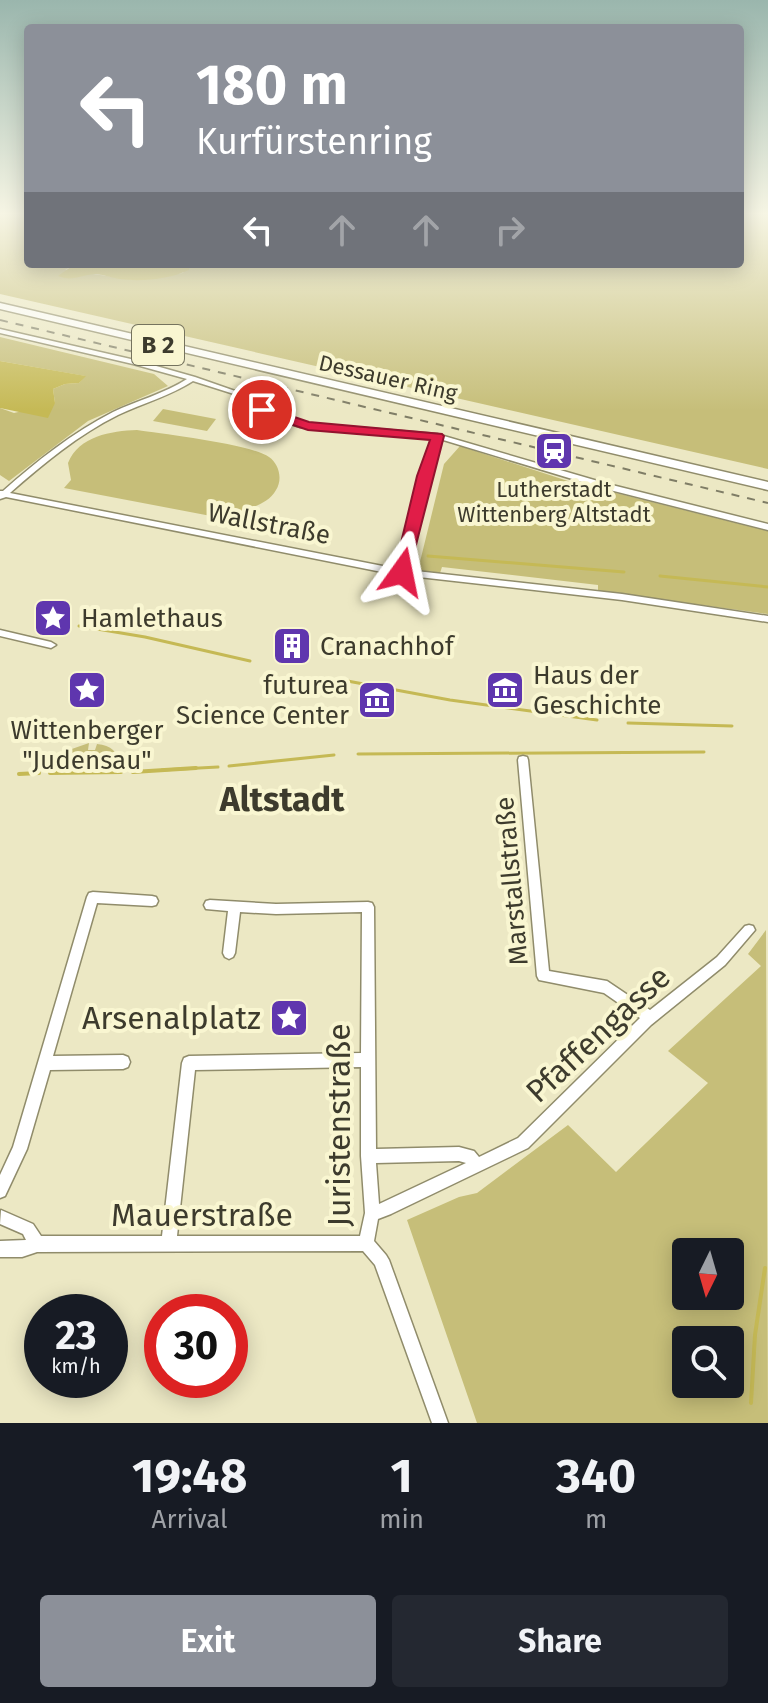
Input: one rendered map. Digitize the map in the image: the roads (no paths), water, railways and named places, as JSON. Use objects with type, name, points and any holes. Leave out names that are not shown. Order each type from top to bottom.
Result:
[{"type":"main road","name":"Dessauer Ring","points":[[0,303],[768,479]]},
{"type":"main road","name":"Dessauer Ring","points":[[0,303],[768,486]]},
{"type":"street","points":[[0,331],[193,378],[233,392],[262,410],[300,425],[437,436],[605,486],[768,527]]},
{"type":"street","points":[[2,495],[96,423],[173,391],[193,378]]},
{"type":"street","points":[[402,572],[424,476],[437,436]]},
{"type":"street","name":"Wallstraße","points":[[2,495],[402,572],[608,596],[768,619]]},
{"type":"street","points":[[0,633],[51,645]]},
{"type":"street","name":"Marstallstraße","points":[[523,760],[543,976],[607,987],[650,1017]]},
{"type":"street","points":[[0,1191],[17,1158],[93,897],[152,901]]},
{"type":"street","points":[[210,905],[235,907],[229,953]]},
{"type":"street","name":"Juristenstraße","points":[[235,907],[368,907],[368,1156],[372,1213],[366,1243],[381,1260],[440,1423]]},
{"type":"street","name":"Pfaffengasse","points":[[372,1213],[523,1143],[650,1017],[721,961],[749,930]]},
{"type":"street","points":[[169,1244],[189,1063],[367,1060]]},
{"type":"street","points":[[47,1063],[123,1062]]},
{"type":"street","points":[[368,1156],[459,1154],[469,1156],[476,1164]]},
{"type":"street","points":[[0,1214],[28,1229],[37,1244]]},
{"type":"street","name":"Mauerstraße","points":[[0,1249],[22,1249],[37,1244],[366,1243]]},
{"type":"waterway","points":[[428,556],[624,572]]},
{"type":"waterway","points":[[660,576],[768,587]]},
{"type":"waterway","points":[[79,626],[145,637],[250,661]]},
{"type":"waterway","points":[[342,680],[450,700],[597,720]]},
{"type":"waterway","points":[[628,723],[732,726]]},
{"type":"waterway","points":[[358,754],[704,752]]},
{"type":"waterway","points":[[229,766],[334,755]]},
{"type":"waterway","points":[[178,769],[218,767]]},
{"type":"waterway","points":[[178,769],[196,768]]},
{"type":"waterway","points":[[133,772],[178,769]]},
{"type":"waterway","points":[[162,770],[178,769]]},
{"type":"waterway","points":[[50,773],[121,772]]},
{"type":"waterway","points":[[19,774],[39,773]]},
{"type":"waterway","points":[[751,1403],[755,1335],[765,1268]]},
{"type":"railway","points":[[0,320],[768,503]]},
{"type":"place","name":"Lutherstadt Wittenberg Altstadt","points":[[554,451]]},
{"type":"place","name":"Hamlethaus","points":[[53,618]]},
{"type":"place","name":"Cranachhof","points":[[292,646]]},
{"type":"place","name":"Wittenberger \"Judensau\"","points":[[87,690]]},
{"type":"place","name":"Haus der Geschichte","points":[[505,690]]},
{"type":"place","name":"futurea Science Center","points":[[377,700]]},
{"type":"place","name":"Arsenalplatz","points":[[289,1018]]},
{"type":"district","name":"Altstadt","points":[[282,799]]}]
